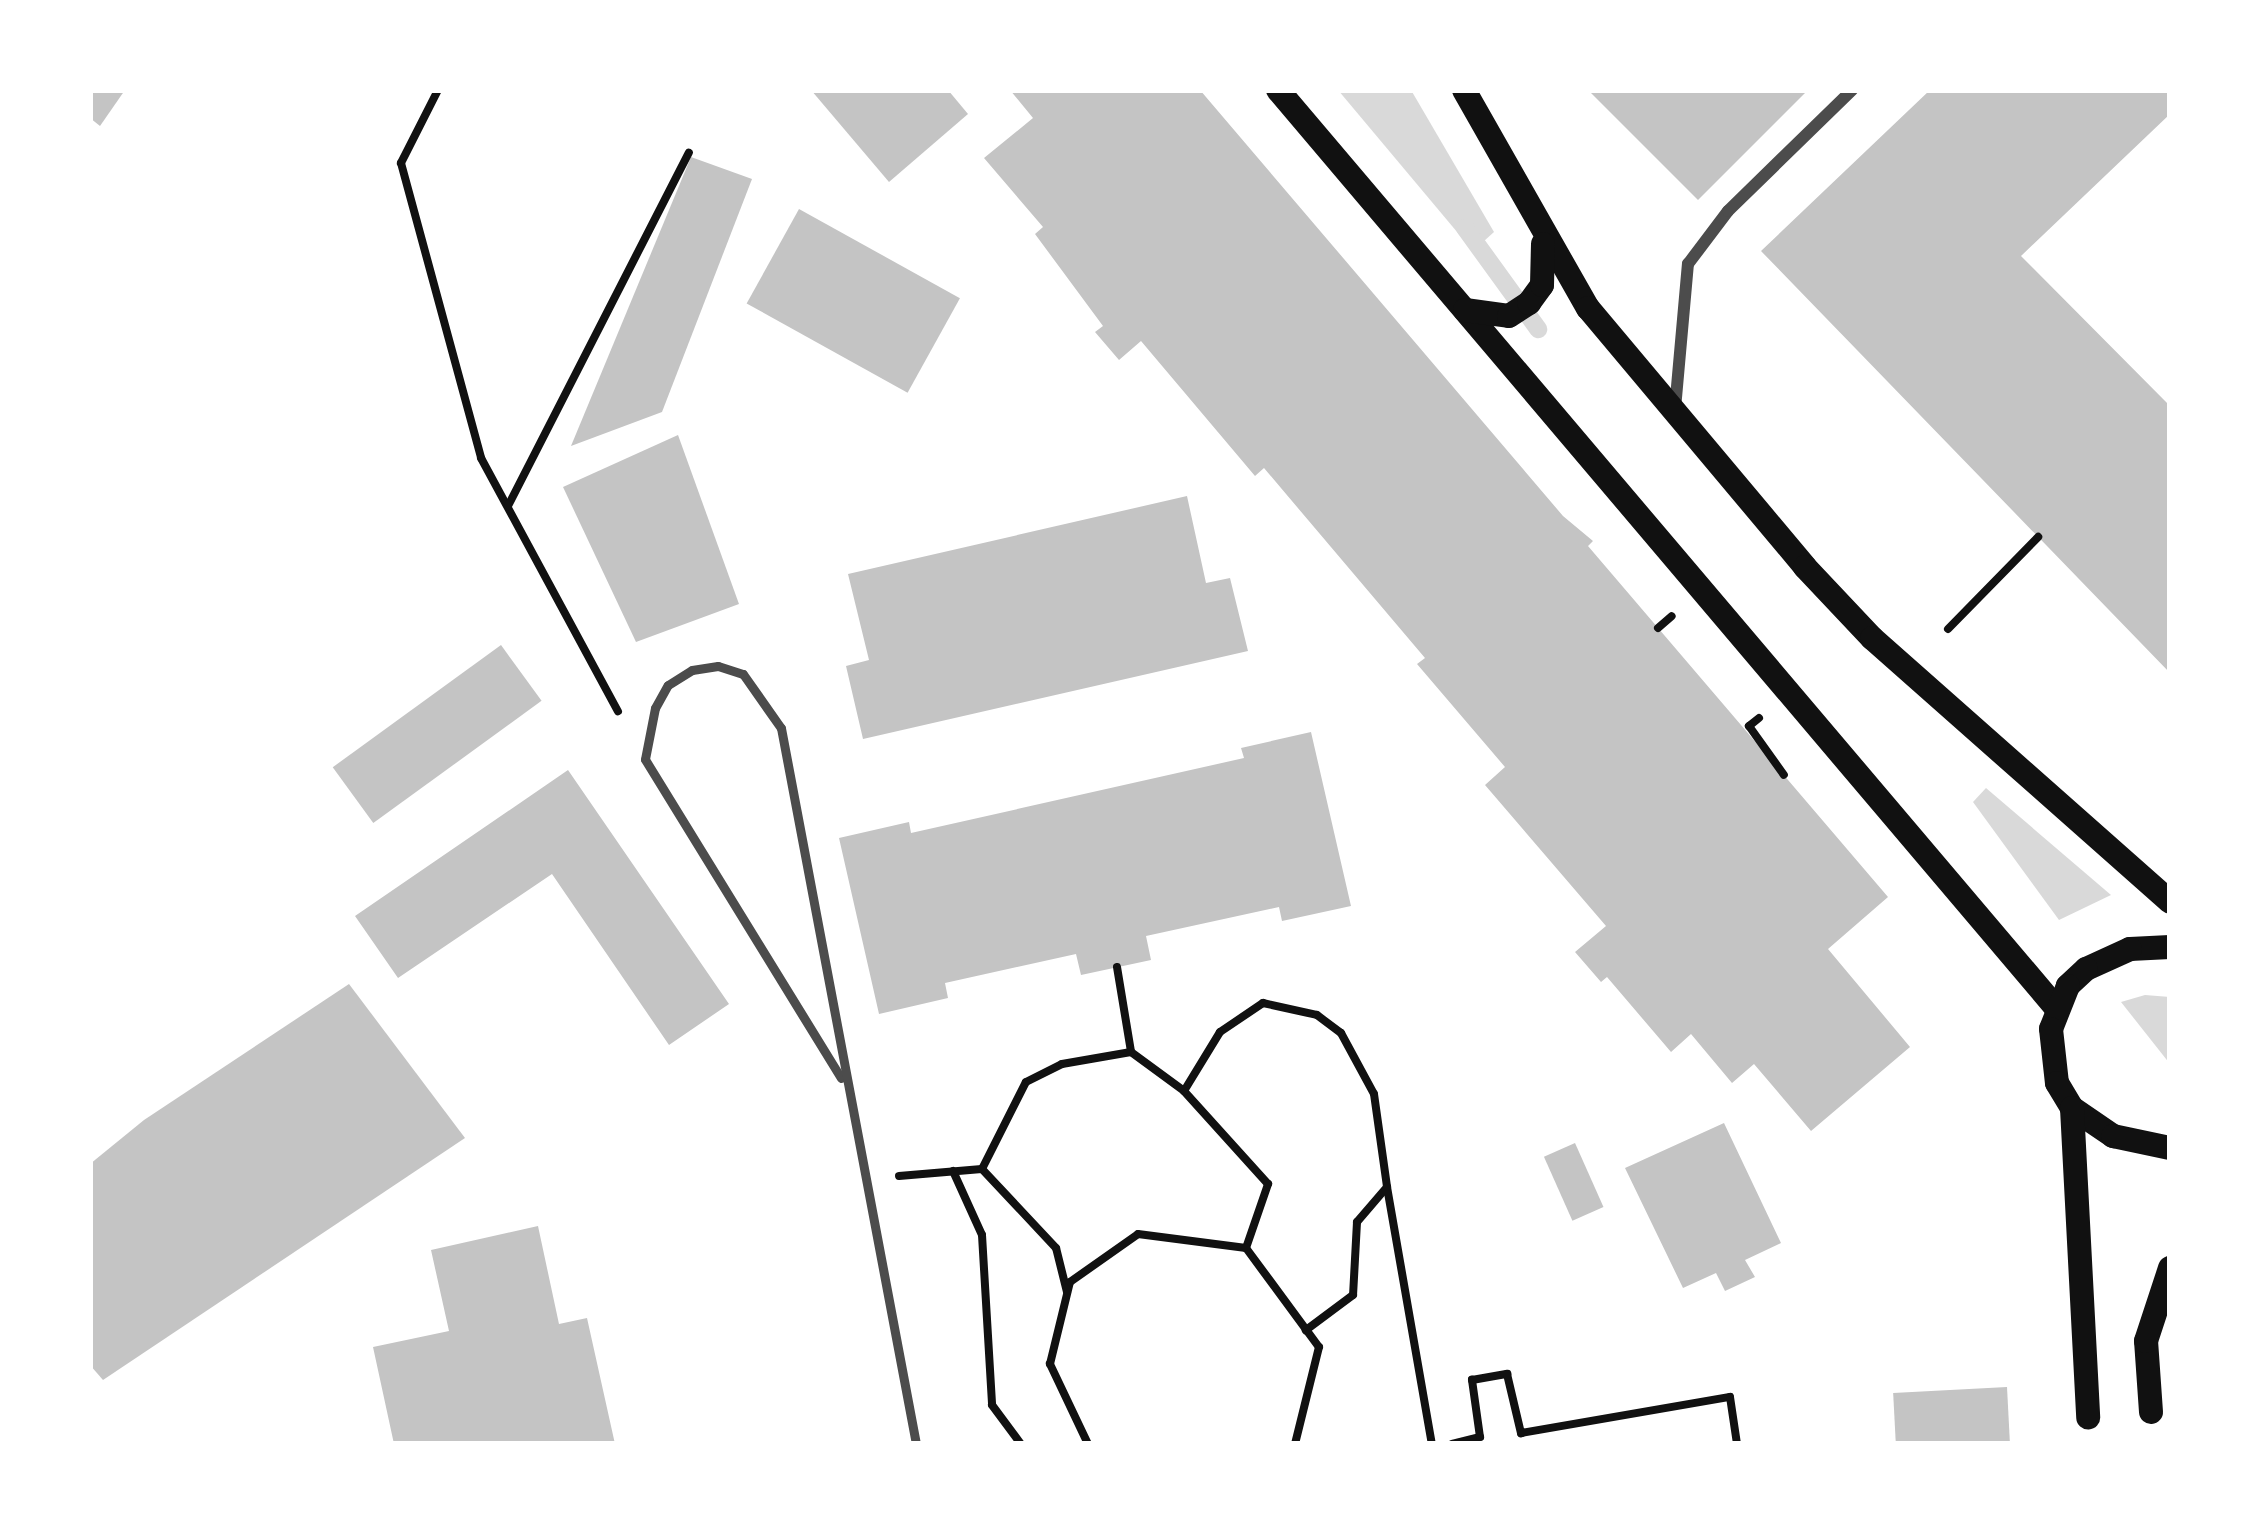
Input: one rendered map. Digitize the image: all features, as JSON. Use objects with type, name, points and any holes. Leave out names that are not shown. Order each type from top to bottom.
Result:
[{"type":"main road","points":[[1278,90],[2057,1009]]},
{"type":"main road","points":[[1463,90],[1542,239],[1588,308],[1872,638],[2170,902]]},
{"type":"main road","points":[[1463,310],[1486,318],[1529,303],[1546,262],[1542,239]]},
{"type":"main road","points":[[2088,1418],[2072,1108],[2052,1061],[2057,1009],[2068,986],[2105,958],[2170,947]]},
{"type":"main road","points":[[2072,1108],[2113,1136],[2170,1148]]},
{"type":"main road","points":[[2151,1412],[2146,1341],[2170,1268]]},
{"type":"street","points":[[1675,410],[1688,264],[1728,211],[1852,90]]},
{"type":"lane","points":[[842,1078],[645,759],[655,708],[668,685],[692,670],[718,666],[743,674],[764,694],[781,728],[842,1078],[916,1444]]},
{"type":"path","points":[[438,90],[401,163],[481,458],[645,759]]},
{"type":"path","points":[[507,508],[689,153]]},
{"type":"path","points":[[1948,629],[2038,536]]},
{"type":"path","points":[[1658,628],[1673,615]]},
{"type":"path","points":[[1760,717],[1749,726],[1784,775]]},
{"type":"path","points":[[1117,968],[1131,1052],[1184,1091],[1268,1184],[1246,1248]]},
{"type":"path","points":[[1184,1091],[1220,1033],[1263,1003],[1318,1015],[1341,1033],[1374,1094],[1432,1444]]},
{"type":"path","points":[[982,1169],[1026,1082],[1062,1064],[1131,1052]]},
{"type":"path","points":[[862,1178],[982,1169]]},
{"type":"path","points":[[982,1169],[1056,1248],[1067,1293]]},
{"type":"path","points":[[953,1171],[982,1235],[992,1405],[1021,1444]]},
{"type":"path","points":[[1306,1330],[1353,1295],[1357,1222],[1387,1187]]},
{"type":"path","points":[[1088,1444],[1050,1364],[1070,1282],[1138,1234],[1246,1248],[1318,1347],[1294,1444]]},
{"type":"path","points":[[1452,1444],[1480,1437],[1472,1380],[1507,1374],[1520,1432],[1730,1397],[1737,1444]]},
{"type":"shaded area","points":[[1338,90],[1411,90],[1494,232],[1473,251]]},
{"type":"shaded area","points":[[1986,788],[2111,895],[2059,920],[1973,802]]},
{"type":"shaded area","points":[[2145,995],[2170,997],[2170,1064],[2121,1002]]},
{"type":"building","points":[[90,90],[125,90],[100,126],[90,118]]},
{"type":"building","points":[[811,90],[948,90],[968,114],[889,182]]},
{"type":"building","points":[[1010,90],[1200,90],[1563,516],[1593,541],[1588,546],[1888,897],[1828,949],[1910,1047],[1811,1131],[1754,1064],[1732,1083],[1691,1034],[1671,1052],[1607,977],[1601,982],[1575,952],[1606,926],[1485,785],[1505,767],[1417,664],[1425,658],[1264,468],[1255,476],[1141,341],[1119,360],[1095,332],[1103,326],[1035,234],[1043,227],[984,158],[1033,118]]},
{"type":"building","points":[[1588,90],[1808,90],[1698,200]]},
{"type":"building","points":[[1930,90],[2170,90],[2170,114],[2021,256],[2170,406],[2170,673],[1761,251]]},
{"type":"building","points":[[691,157],[752,179],[662,412],[571,446]]},
{"type":"building","points":[[799,209],[960,298],[908,393],[747,303]]},
{"type":"building","points":[[678,435],[739,604],[636,642],[563,487]]},
{"type":"building","points":[[1187,496],[1206,583],[1230,578],[1248,651],[863,739],[846,666],[869,660],[848,574]]},
{"type":"building","points":[[501,645],[542,701],[373,823],[333,767]]},
{"type":"building","points":[[1311,732],[1351,906],[1282,921],[1279,907],[1146,936],[1151,960],[1081,975],[1076,954],[945,983],[948,998],[879,1014],[839,838],[909,822],[911,833],[1244,758],[1241,748]]},
{"type":"building","points":[[568,770],[729,1004],[669,1045],[552,874],[398,978],[355,916]]},
{"type":"building","points":[[349,984],[465,1138],[103,1380],[90,1365],[90,1164],[144,1120]]},
{"type":"building","points":[[1724,1123],[1781,1243],[1745,1260],[1755,1277],[1725,1291],[1716,1273],[1683,1288],[1625,1168]]},
{"type":"building","points":[[1575,1143],[1603,1207],[1572,1221],[1544,1157]]},
{"type":"building","points":[[538,1226],[559,1324],[587,1318],[615,1444],[394,1444],[373,1347],[449,1331],[431,1250]]},
{"type":"building","points":[[2007,1387],[2010,1444],[1896,1444],[1893,1393]]},
{"type":"waterway","points":[[1465,228],[1538,329]]}]
